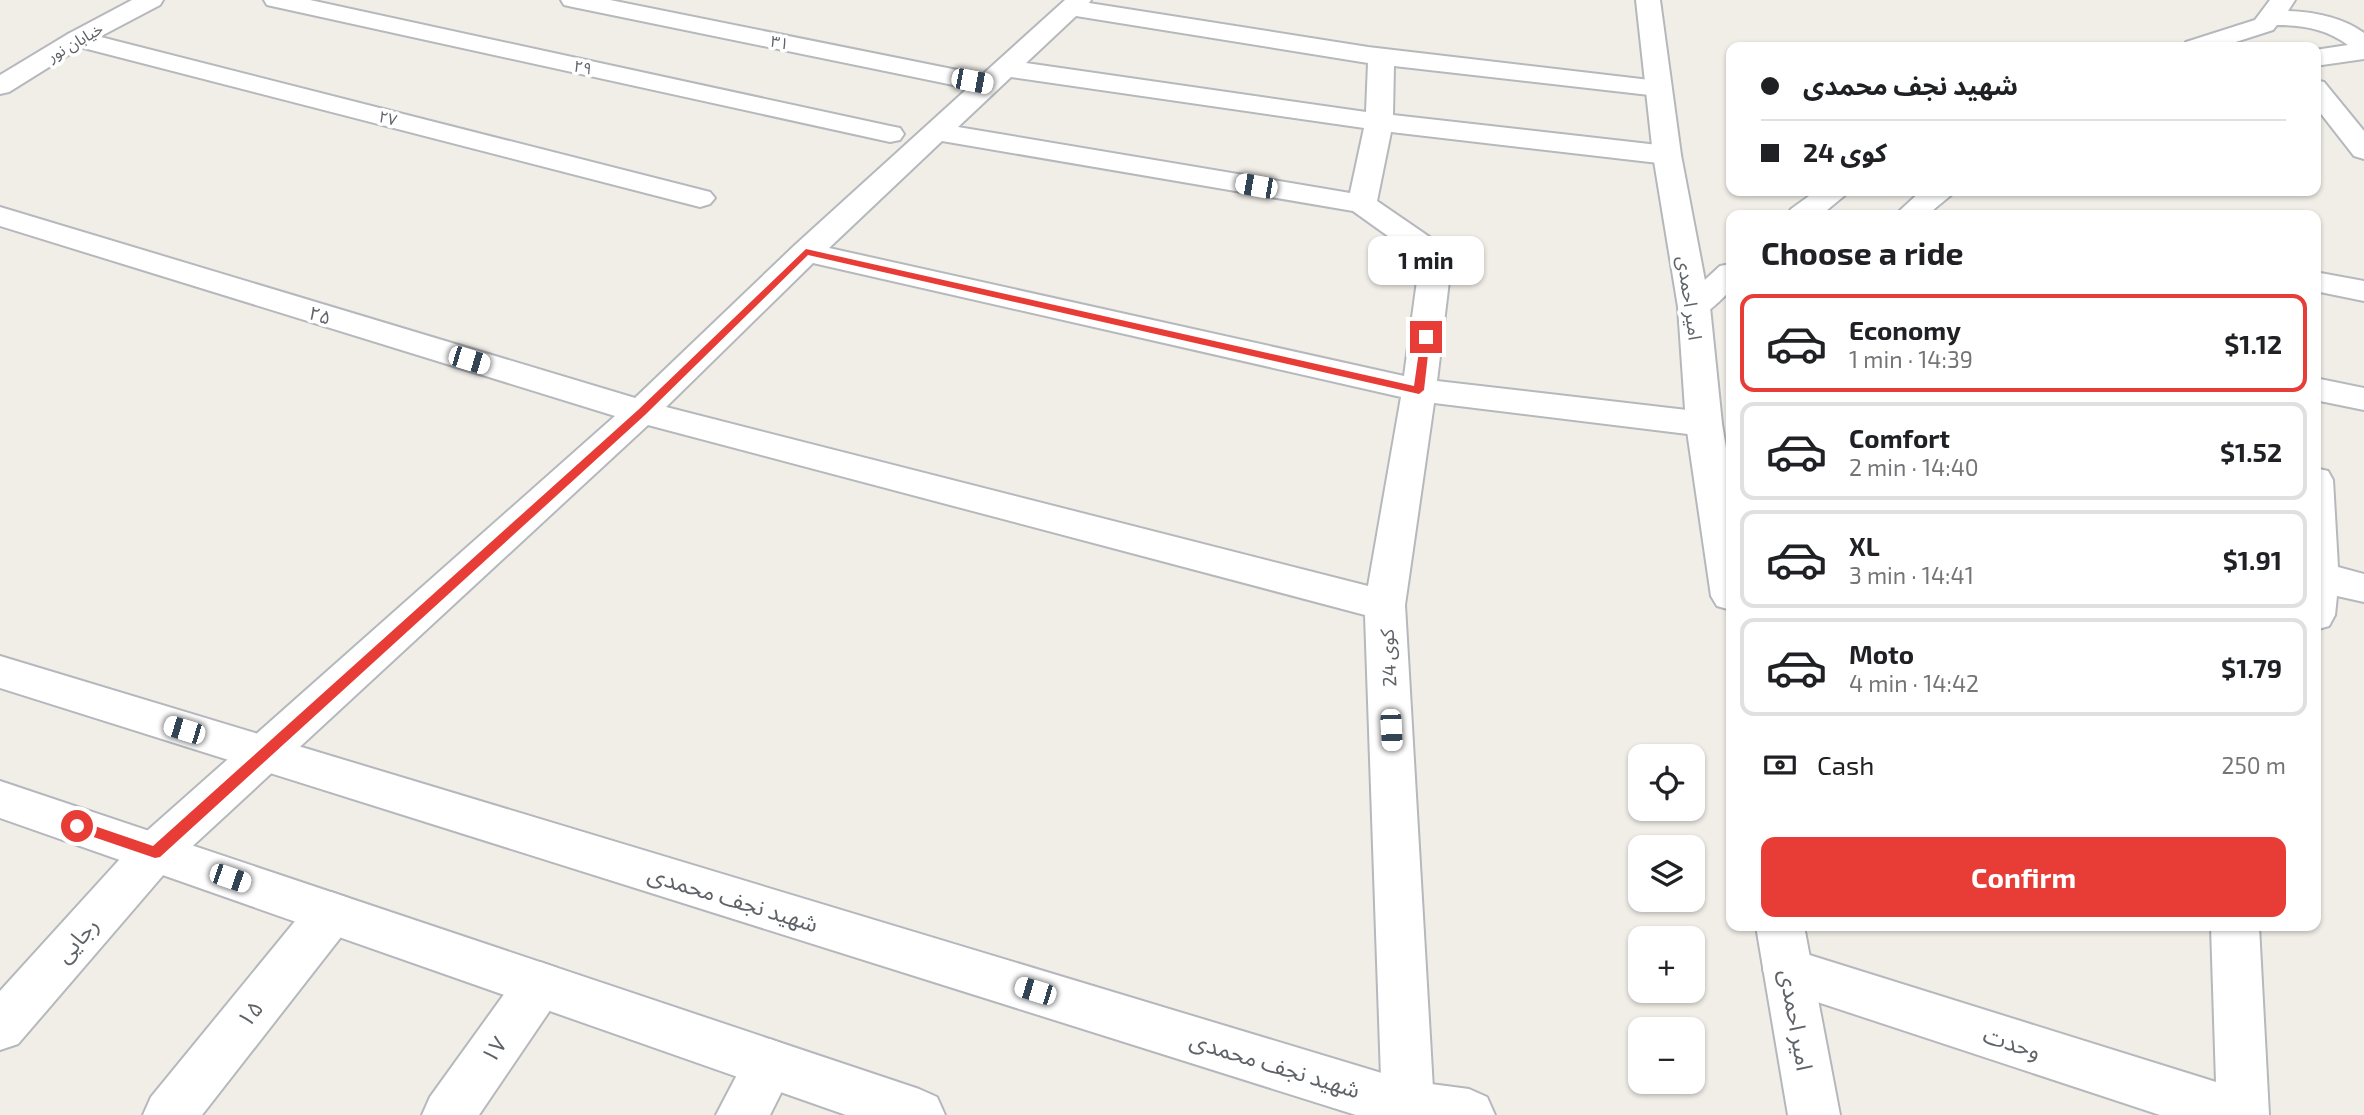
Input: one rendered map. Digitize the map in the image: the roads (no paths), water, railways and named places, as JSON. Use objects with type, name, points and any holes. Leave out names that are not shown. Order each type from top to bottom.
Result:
[{"type":"street","name":"خیابان نور","points":[[0,86],[77,39],[151,0]]},
{"type":"street","name":"۲۹","points":[[276,0],[890,134]]},
{"type":"street","name":"۳۱","points":[[573,0],[996,76],[1667,155]]},
{"type":"street","name":"امیر احمدی","points":[[1648,0],[1667,155],[1715,438],[1726,547]]},
{"type":"street","name":"رجایی","points":[[0,1027],[155,852],[641,412],[806,252],[1076,4]]},
{"type":"street","points":[[1076,4],[1381,57],[1658,88]]},
{"type":"street","points":[[2211,42],[2264,25],[2277,9],[2288,17],[2347,33],[2364,50]]},
{"type":"street","name":"۲۷","points":[[77,39],[700,198]]},
{"type":"street","points":[[2321,57],[2364,50]]},
{"type":"street","points":[[938,132],[1362,204],[1379,122],[1381,57]]},
{"type":"street","points":[[2321,96],[2364,150]]},
{"type":"street","points":[[1809,210],[1828,196]]},
{"type":"street","points":[[1915,210],[1933,196]]},
{"type":"street","name":"کوی 24","points":[[1362,204],[1436,256],[1419,390],[1385,605],[1408,1106]]},
{"type":"street","name":"۲۵","points":[[0,216],[641,412],[1385,605]]},
{"type":"street","points":[[806,252],[1419,390],[1715,438]]},
{"type":"street","points":[[1694,307],[1726,278]]},
{"type":"street","points":[[2321,282],[2364,290]]},
{"type":"street","points":[[2321,390],[2364,399]]},
{"type":"street","points":[[2321,577],[2364,588]]},
{"type":"street","name":"شهید نجف محمدی","points":[[0,672],[1408,1106],[1469,1115]]},
{"type":"street","points":[[0,799],[919,1115]]},
{"type":"street","name":"۱۵","points":[[169,1115],[331,913]]},
{"type":"street","points":[[2235,931],[2240,1115]]},
{"type":"street","name":"امیر احمدی","points":[[1784,948],[1814,1115]]},
{"type":"street","name":"وحدت","points":[[1784,948],[2240,1115]]},
{"type":"street","name":"۱۷","points":[[448,1115],[540,984]]},
{"type":"street","points":[[742,1115],[771,1063]]}]
